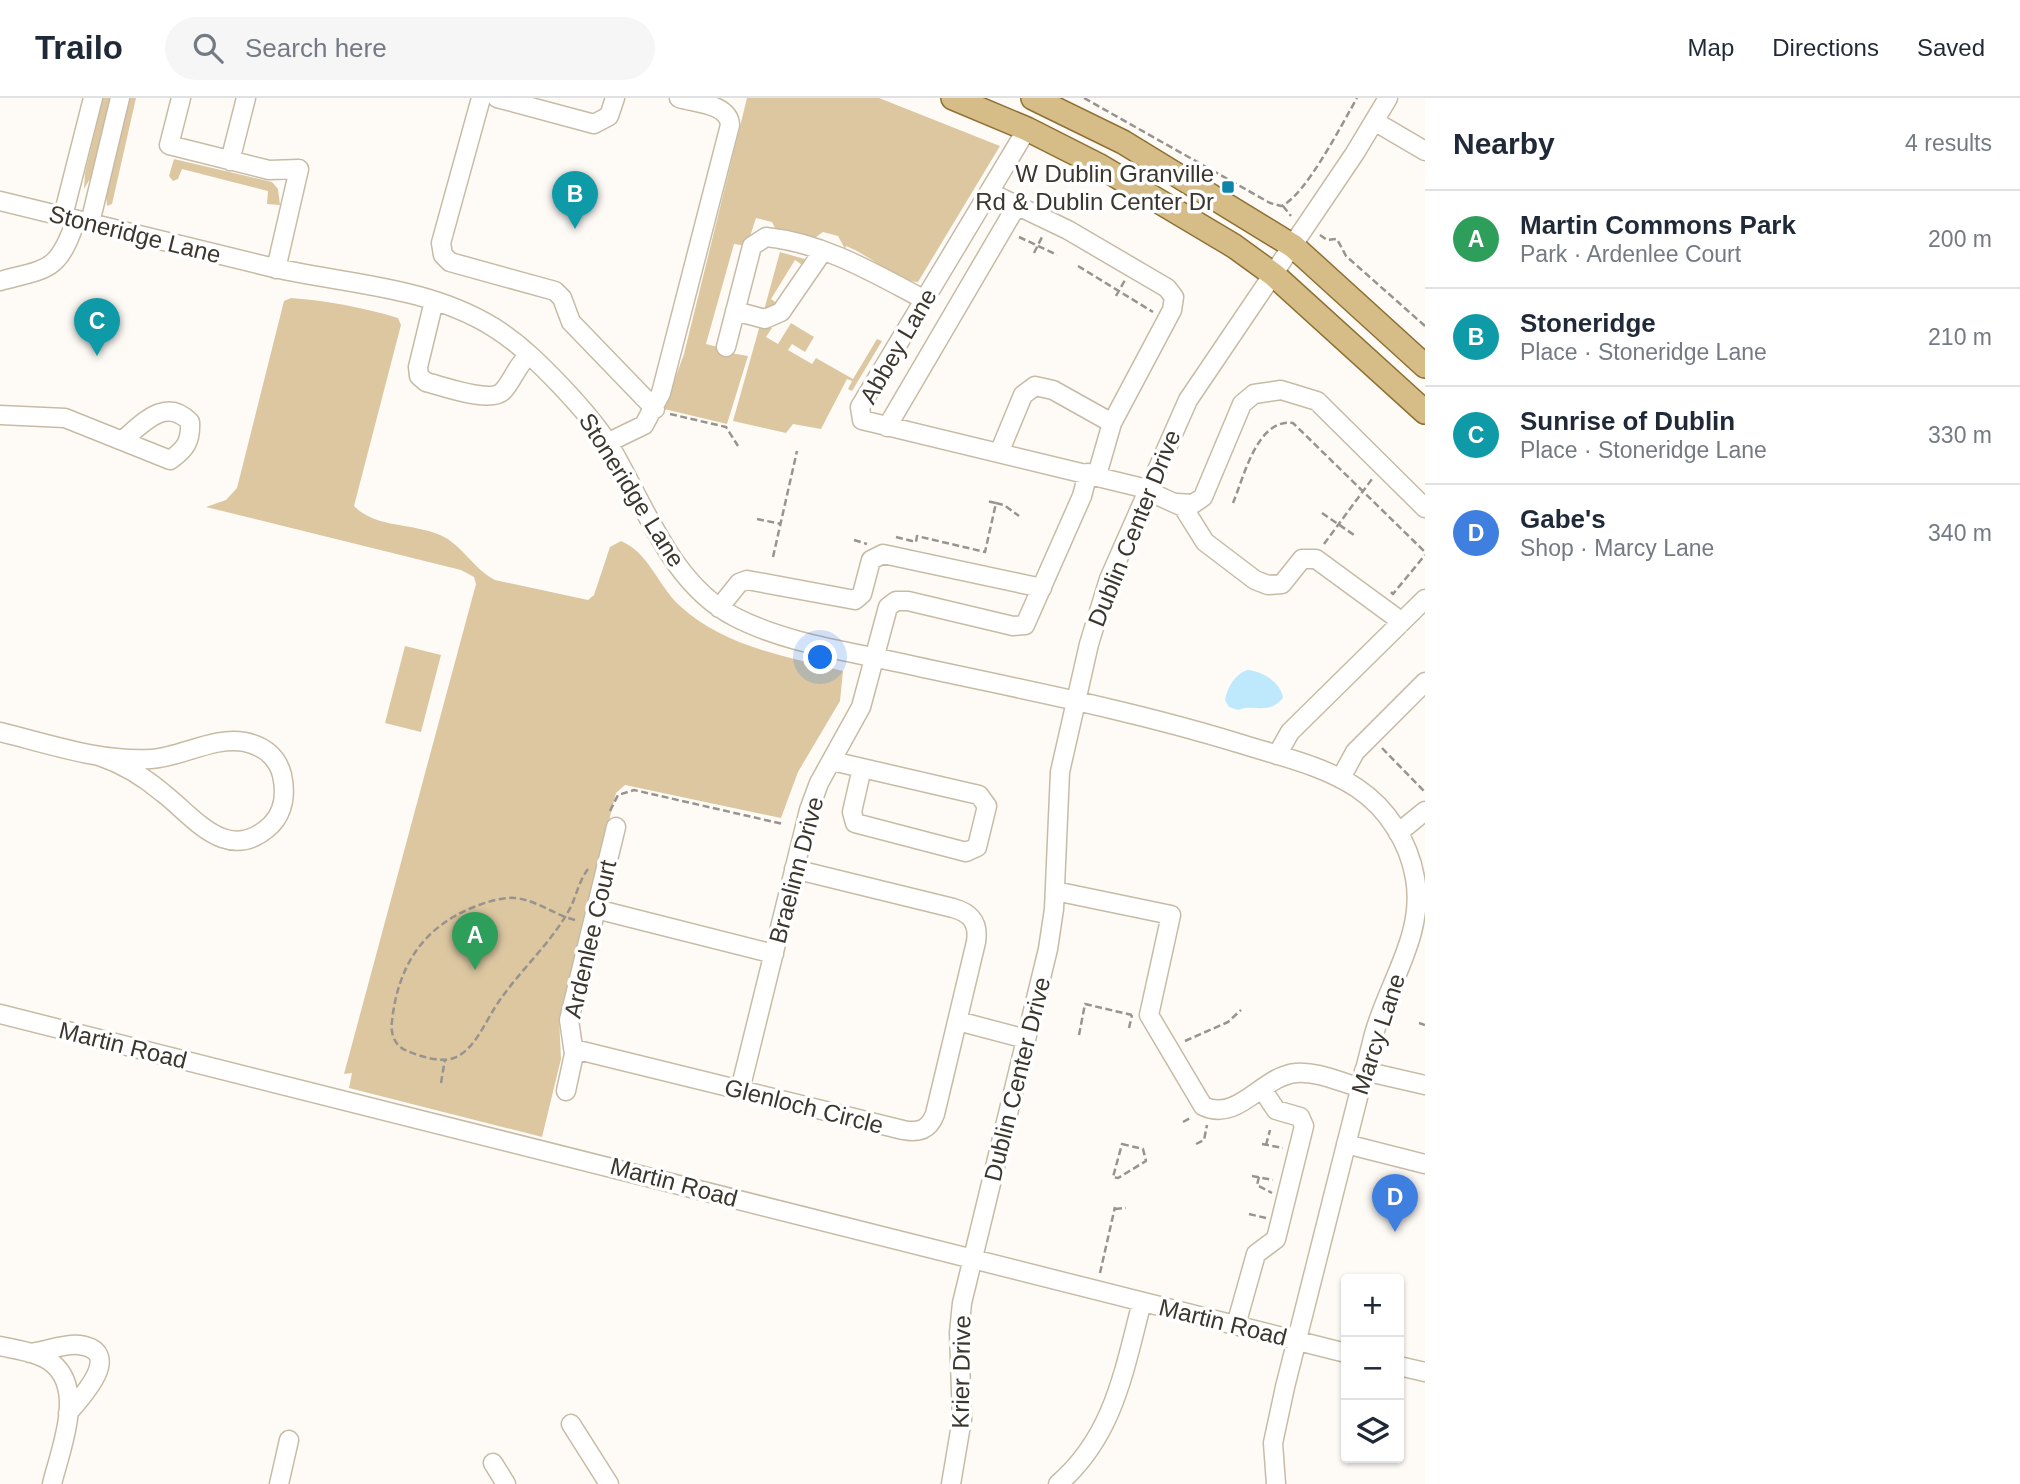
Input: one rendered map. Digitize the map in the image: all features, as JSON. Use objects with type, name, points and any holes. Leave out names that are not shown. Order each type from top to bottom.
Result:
[{"type":"main road","points":[[953,98],[1027,129],[1153,195],[1274,275],[1425,412]]},
{"type":"main road","points":[[1033,98],[1123,142],[1293,246],[1425,366]]},
{"type":"street","points":[[76,220],[93,98]]},
{"type":"street","points":[[0,281],[42,272],[66,248],[120,98]]},
{"type":"street","points":[[181,98],[169,145],[272,171],[299,169],[276,269]]},
{"type":"street","points":[[230,161],[246,98]]},
{"type":"street","points":[[481,98],[441,243],[443,255],[450,262],[555,291],[563,300],[571,322],[655,409]]},
{"type":"street","points":[[497,98],[594,124],[609,117],[615,98]]},
{"type":"street","points":[[607,443],[641,427],[655,409],[730,125],[729,116],[723,110],[680,98]]},
{"type":"street","name":"Dublin Center Drive","points":[[972,1260],[1048,949],[1055,891],[1058,797],[1075,702],[1102,599],[1188,400],[1274,275],[1388,98]]},
{"type":"street","points":[[1374,121],[1425,150]]},
{"type":"street","name":"Abbey Lane","points":[[1027,129],[860,407],[859,415],[865,422],[1092,474],[1147,490],[1177,503]]},
{"type":"street","points":[[719,608],[739,583],[747,580],[849,600],[908,601],[1021,626],[1028,622],[1112,423],[1174,304],[1167,288],[1068,230],[989,192]]},
{"type":"street","name":"Stoneridge Lane","points":[[0,201],[276,269],[368,285],[434,301],[478,318],[529,355],[574,401],[607,443],[677,564],[695,587],[719,608],[768,631],[1075,702]]},
{"type":"street","points":[[887,427],[1017,205]]},
{"type":"street","points":[[726,347],[752,246],[759,239],[781,238],[853,261],[925,300]]},
{"type":"street","points":[[736,311],[765,319],[781,312],[823,251]]},
{"type":"street","points":[[434,301],[418,367],[419,376],[426,382],[488,397],[496,396],[504,389],[519,364],[529,355]]},
{"type":"street","points":[[999,453],[1023,395],[1035,386],[1054,390],[1112,423]]},
{"type":"street","points":[[1177,503],[1193,503],[1203,497],[1237,412],[1248,398],[1262,391],[1291,391],[1317,401],[1425,508]]},
{"type":"street","points":[[0,415],[65,418],[123,440]]},
{"type":"street","points":[[1177,503],[1188,511],[1205,542],[1263,584],[1282,584],[1302,559],[1314,558],[1402,622]]},
{"type":"street","points":[[849,600],[861,596],[871,561],[883,554],[1042,588]]},
{"type":"street","points":[[1277,755],[1290,732],[1425,599]]},
{"type":"street","name":"Braelinn Drive","points":[[740,1090],[814,795],[858,716],[887,610],[896,601],[908,601]]},
{"type":"street","points":[[1341,778],[1355,752],[1425,682]]},
{"type":"street","name":"Marcy Lane","points":[[1075,702],[1165,723],[1277,755],[1341,778],[1372,800],[1398,833],[1415,875],[1417,913],[1406,953],[1385,995],[1274,1434],[1272,1456],[1276,1484]]},
{"type":"street","points":[[0,732],[99,756],[149,759],[172,757],[231,741],[254,744],[266,750],[278,765],[284,786],[282,805],[273,822],[260,832],[238,840],[222,838],[207,832],[168,796],[136,773],[99,756]]},
{"type":"street","points":[[832,761],[862,768],[981,796],[988,806],[977,847],[966,852],[857,824],[852,816],[862,768]]},
{"type":"street","points":[[1398,833],[1425,811]]},
{"type":"street","name":"Ardenlee Court","points":[[566,1091],[574,1049],[569,1020],[596,908],[612,824]]},
{"type":"street","name":"Glenloch Circle","points":[[574,1049],[903,1130],[923,1130],[935,1114],[976,942],[977,928],[971,917],[953,908],[794,869]]},
{"type":"street","points":[[1055,891],[1171,915],[1149,1013],[1152,1024],[1168,1051],[1199,1102],[1206,1108],[1227,1110],[1296,1073],[1425,1085]]},
{"type":"street","points":[[596,908],[774,954]]},
{"type":"street","name":"Martin Road","points":[[0,1014],[613,1166],[972,1260],[1341,1352]]},
{"type":"street","points":[[958,1021],[1026,1039]]},
{"type":"street","points":[[1236,1325],[1251,1266],[1258,1252],[1275,1241],[1298,1152],[1303,1121],[1278,1111],[1262,1089]]},
{"type":"street","points":[[1346,1144],[1425,1164]]},
{"type":"street","name":"Krier Drive","points":[[951,1484],[962,1419],[960,1318],[972,1260]]},
{"type":"street","points":[[1058,1484],[1081,1462],[1111,1413],[1142,1302]]},
{"type":"street","points":[[34,1354],[80,1345],[95,1353],[100,1363],[94,1383],[68,1413]]},
{"type":"street","points":[[0,1346],[34,1354],[53,1364],[64,1377],[69,1395],[68,1413],[52,1484]]},
{"type":"street","points":[[1404,1367],[1425,1372]]},
{"type":"street","points":[[571,1424],[609,1484]]},
{"type":"street","points":[[279,1484],[289,1440]]},
{"type":"street","points":[[493,1463],[506,1484]]},
{"type":"path","points":[[1084,98],[1270,203],[1281,206],[1293,197],[1317,165],[1357,98]]},
{"type":"path","points":[[1003,230],[1057,255]]},
{"type":"path","points":[[1331,240],[1337,239],[1346,256],[1425,326]]},
{"type":"path","points":[[1078,266],[1166,321]]},
{"type":"path","points":[[655,409],[726,427],[738,446]]},
{"type":"path","points":[[1233,503],[1261,438],[1270,428],[1283,422],[1298,426],[1425,553],[1393,594],[1385,587]]},
{"type":"path","points":[[773,556],[797,451]]},
{"type":"path","points":[[1314,558],[1382,465]]},
{"type":"path","points":[[987,501],[1004,505],[1018,516]]},
{"type":"path","points":[[895,537],[916,542],[917,536],[985,552],[996,503]]},
{"type":"path","points":[[1322,513],[1354,535]]},
{"type":"path","points":[[757,519],[781,524]]},
{"type":"path","points":[[1378,745],[1425,792]]},
{"type":"path","points":[[612,824],[616,798],[625,791],[634,790],[783,824]]},
{"type":"path","points":[[565,918],[525,900],[508,898],[454,916],[424,939],[410,962],[398,997],[392,1033],[399,1046],[406,1051],[446,1059],[458,1056],[478,1036],[508,988],[565,918],[584,875],[592,864]]},
{"type":"path","points":[[1168,1051],[1198,1034],[1228,1022],[1241,1010]]},
{"type":"path","points":[[1129,1028],[1132,1015]]},
{"type":"path","points":[[1419,1023],[1425,1025]]},
{"type":"path","points":[[441,1083],[446,1059]]},
{"type":"path","points":[[1183,1122],[1196,1115]]},
{"type":"path","points":[[1196,1144],[1204,1140],[1207,1125]]},
{"type":"path","points":[[1270,1130],[1264,1144],[1274,1149],[1298,1152]]},
{"type":"path","points":[[1129,1146],[1130,1140]]},
{"type":"path","points":[[1112,1182],[1113,1177],[1122,1144],[1143,1149],[1146,1161],[1118,1178],[1113,1177]]},
{"type":"path","points":[[1252,1175],[1287,1193]]},
{"type":"path","points":[[1259,1177],[1257,1185],[1287,1193]]},
{"type":"path","points":[[1100,1273],[1115,1208],[1126,1208]]},
{"type":"shaded area","points":[[103,98],[111,98],[91,177],[84,189],[85,173]]},
{"type":"shaded area","points":[[130,98],[136,98],[112,204],[107,206],[106,194]]},
{"type":"shaded area","points":[[747,98],[879,98],[1000,146],[918,282],[901,277],[855,250],[846,246],[845,249],[838,236],[823,232],[812,240],[776,230],[772,222],[756,218],[747,246],[734,244],[706,344],[718,347],[719,351],[748,356],[727,424],[664,409],[684,354]]},
{"type":"shaded area","points":[[174,159],[272,182],[278,189],[280,205],[267,204],[268,191],[182,169],[178,179],[173,181],[169,176]]},
{"type":"shaded area","points":[[780,252],[808,260],[805,267],[795,260],[771,299],[779,305],[764,310]]},
{"type":"shaded area","points":[[291,298],[371,311],[398,318],[401,325],[354,506],[363,513],[383,522],[418,528],[448,539],[480,570],[495,580],[588,600],[594,595],[610,547],[621,541],[639,553],[679,605],[715,631],[777,655],[843,671],[840,701],[798,772],[781,818],[625,785],[616,793],[559,1018],[561,1059],[542,1137],[349,1088],[352,1073],[344,1074],[476,584],[474,577],[461,570],[206,507],[226,500],[237,488],[284,301]]},
{"type":"shaded area","points":[[791,323],[814,337],[805,352],[792,344],[788,350],[812,364],[816,358],[853,379],[877,339],[882,341],[852,391],[848,389],[852,381],[847,379],[821,429],[793,424],[786,433],[733,421],[760,325],[772,328],[766,337],[778,344]]},
{"type":"shaded area","points":[[405,646],[441,655],[421,732],[385,723]]},
{"type":"water","points":[[1247,670],[1270,678],[1279,687],[1283,698],[1266,708],[1238,710],[1229,707],[1225,700],[1230,686],[1235,678]]},
{"type":"place","name":"W Dublin Granville Rd & Dublin Center Dr","points":[[1228,187]]},
{"type":"place","name":"Stoneridge","points":[[575,229]]},
{"type":"place","name":"Sunrise of Dublin","points":[[97,356]]},
{"type":"place","name":"Martin Commons Park","points":[[475,970]]},
{"type":"place","name":"Gabe's","points":[[1395,1232]]}]
